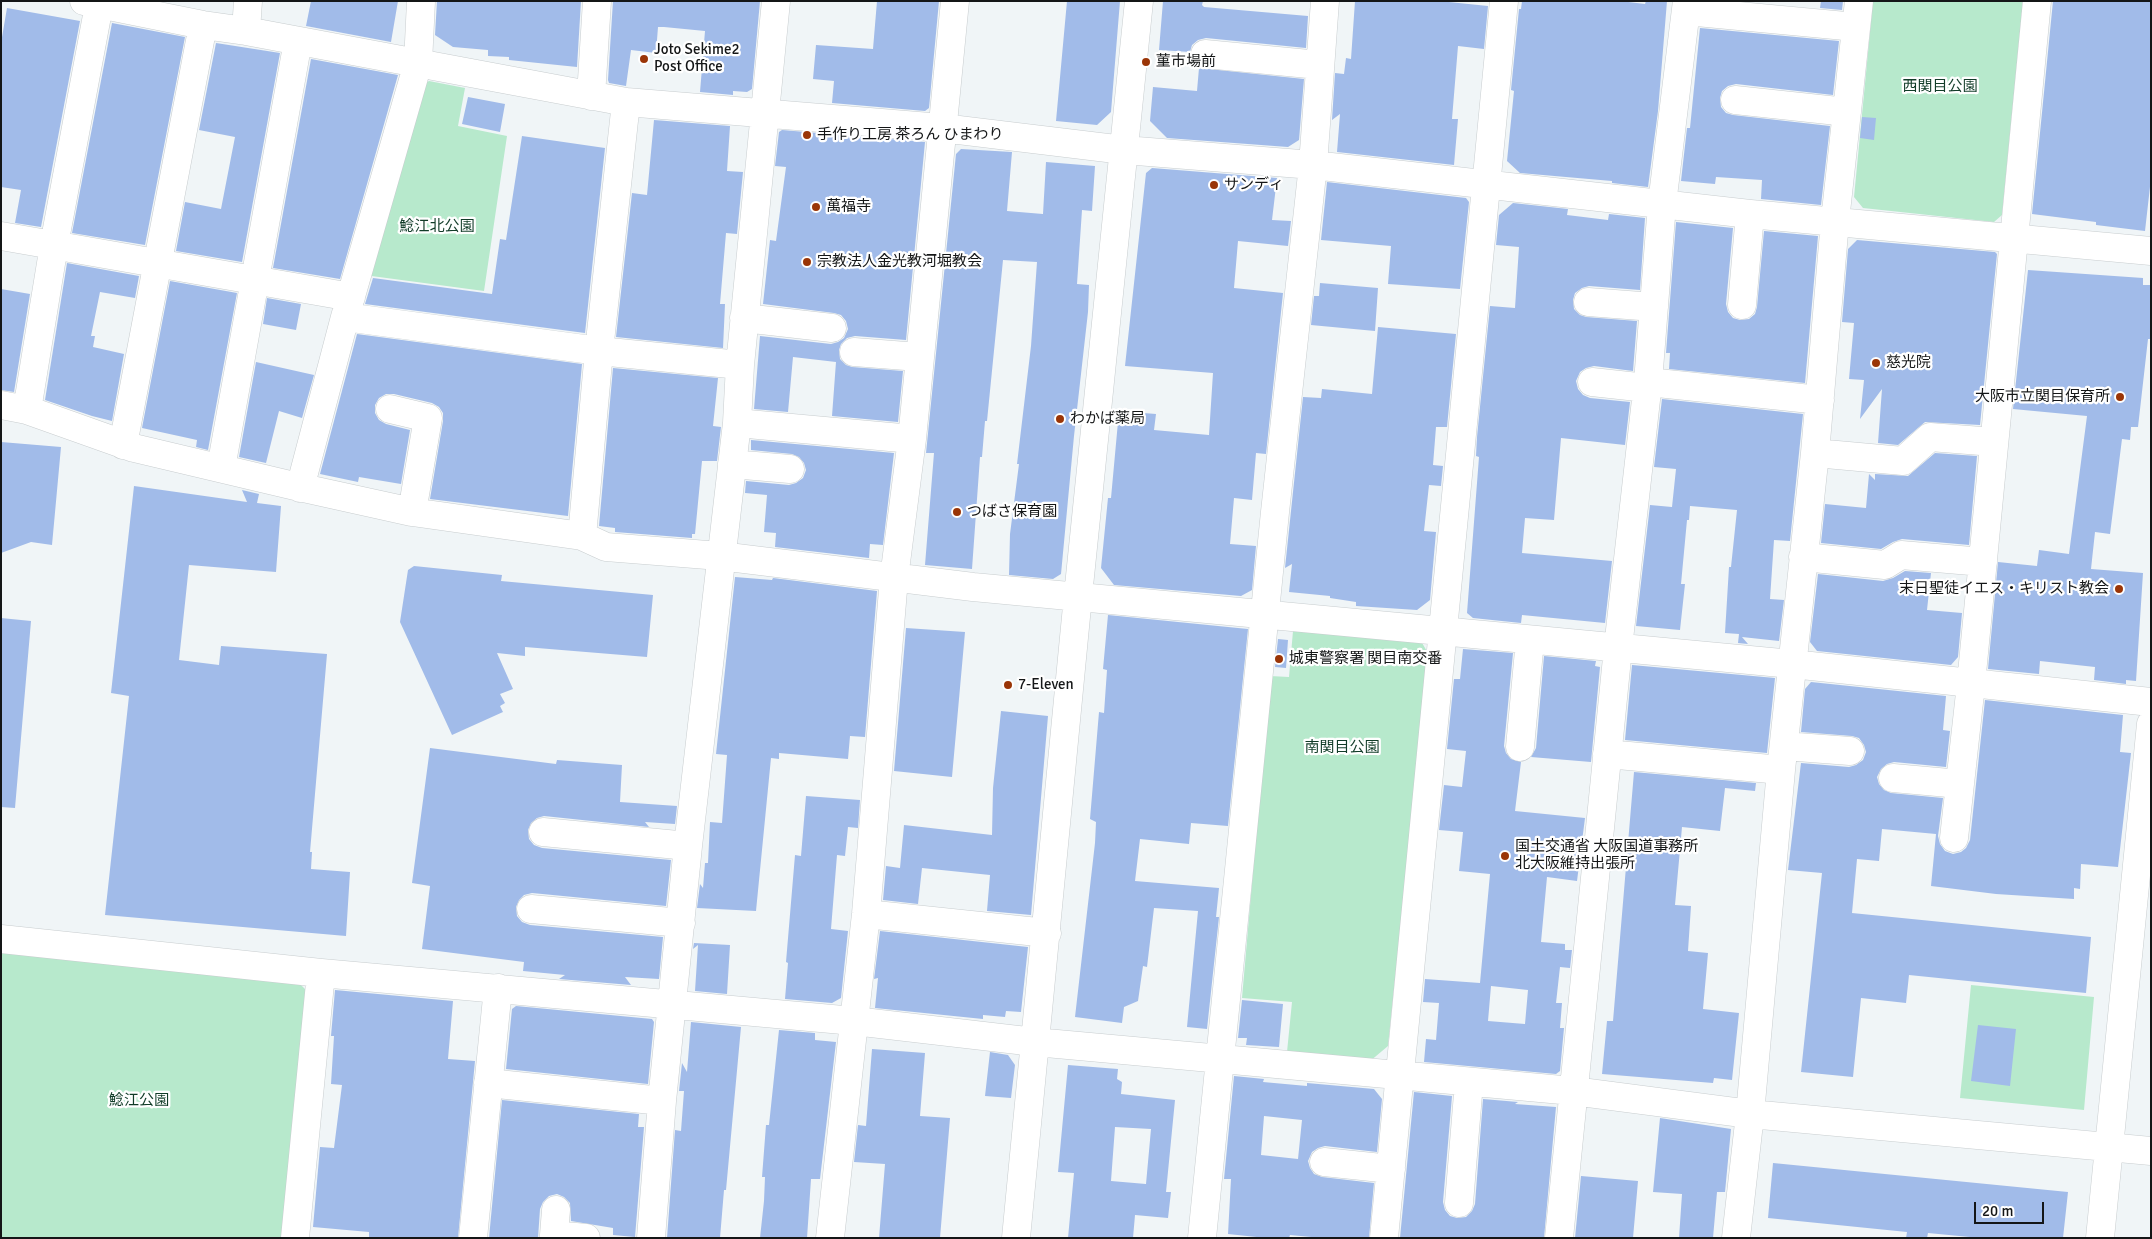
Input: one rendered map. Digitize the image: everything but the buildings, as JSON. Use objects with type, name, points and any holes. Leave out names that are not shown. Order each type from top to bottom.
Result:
[{"type":"street","points":[[246,31],[248,1]]},
{"type":"street","points":[[300,488],[348,307],[418,63],[421,1]]},
{"type":"street","points":[[591,96],[597,1]]},
{"type":"street","points":[[651,1238],[662,1101],[688,846],[720,556],[737,423],[744,318],[763,114],[776,1]]},
{"type":"street","points":[[830,1238],[866,914],[894,578],[912,439],[955,1]]},
{"type":"street","points":[[1016,1238],[1047,934],[1078,596],[1139,1]]},
{"type":"street","points":[[1202,1238],[1275,512],[1313,165],[1325,1]]},
{"type":"street","points":[[1384,1238],[1504,1]]},
{"type":"street","points":[[1954,838],[1971,684],[2037,1]]},
{"type":"street","points":[[2151,251],[1750,214],[1313,165],[1124,150],[942,128],[626,102],[91,3],[54,245],[14,408],[123,445],[300,488],[412,512],[582,536],[606,547],[720,556],[973,587],[1792,664],[2151,702]]},
{"type":"street","points":[[1559,1238],[1607,754],[1647,385],[1662,204],[1686,6],[1858,14],[1835,221],[1815,453],[1782,758],[1750,1114],[1736,1238]]},
{"type":"street","points":[[123,445],[203,25]]},
{"type":"street","points":[[221,468],[298,41]]},
{"type":"street","points":[[1205,54],[1319,65]]},
{"type":"street","points":[[1735,100],[1847,112]]},
{"type":"street","points":[[582,536],[599,351],[626,102]]},
{"type":"street","points":[[1742,305],[1750,214]]},
{"type":"street","points":[[1,236],[254,281],[348,307],[599,351],[740,365]]},
{"type":"street","points":[[1588,302],[1654,307]]},
{"type":"street","points":[[744,318],[832,328]]},
{"type":"street","points":[[854,352],[919,357]]},
{"type":"street","points":[[1592,382],[1820,400]]},
{"type":"street","points":[[390,409],[430,411],[412,512]]},
{"type":"street","points":[[737,423],[912,439]]},
{"type":"street","points":[[1815,453],[1903,461],[1930,437],[1994,442]]},
{"type":"street","points":[[732,464],[790,469]]},
{"type":"street","points":[[1803,557],[1885,565],[1901,555],[1983,562]]},
{"type":"street","points":[[1520,747],[1530,640]]},
{"type":"street","points":[[2100,1238],[2151,724]]},
{"type":"street","points":[[1607,754],[1782,758],[1850,751]]},
{"type":"street","points":[[1893,778],[1960,784]]},
{"type":"street","points":[[543,832],[688,846]]},
{"type":"street","points":[[531,909],[681,923]]},
{"type":"street","points":[[866,914],[1047,934]]},
{"type":"street","points":[[1,939],[321,973],[854,1021],[1035,1042],[1573,1091],[1750,1114],[2151,1151]]},
{"type":"street","points":[[295,1238],[321,973]]},
{"type":"street","points":[[473,1238],[498,988]]},
{"type":"street","points":[[1459,1203],[1469,1082]]},
{"type":"street","points":[[488,1083],[662,1101]]},
{"type":"street","points":[[1324,1162],[1391,1169]]},
{"type":"street","points":[[554,1227],[586,1238]]},
{"type":"green space","name":"西関目公園","points":[[1873,1],[2023,1],[2002,215],[1994,222],[1863,208],[1854,197]]},
{"type":"green space","name":"鯰江北公園","points":[[429,81],[465,88],[458,126],[507,136],[484,291],[364,275],[421,86]]},
{"type":"green space","name":"南関目公園","points":[[1293,631],[1421,641],[1429,655],[1388,1046],[1369,1062],[1287,1052],[1292,1002],[1242,998],[1270,676],[1289,677]]},
{"type":"green space","name":"鯰江公園","points":[[1,948],[295,979],[309,993],[285,1238],[1,1238]]},
{"type":"green space","points":[[1971,985],[2094,997],[2084,1110],[1960,1098]]},
{"type":"place","name":"Joto Sekime2 Post Office","points":[[644,59]]},
{"type":"place","name":"菫市場前","points":[[1146,62]]},
{"type":"place","name":"手作り工房 茶ろん ひまわり","points":[[807,135]]},
{"type":"place","name":"サンディ","points":[[1214,185]]},
{"type":"place","name":"萬福寺","points":[[816,207]]},
{"type":"place","name":"宗教法人金光教河堀教会","points":[[807,262]]},
{"type":"place","name":"慈光院","points":[[1876,363]]},
{"type":"place","name":"大阪市立関目保育所","points":[[2120,397]]},
{"type":"place","name":"わかば薬局","points":[[1060,419]]},
{"type":"place","name":"つばさ保育園","points":[[957,512]]},
{"type":"place","name":"末日聖徒イエス・キリスト教会","points":[[2119,589]]},
{"type":"place","name":"城東警察署 関目南交番","points":[[1279,659]]},
{"type":"place","name":"7-Eleven","points":[[1008,685]]},
{"type":"place","name":"国土交通省 大阪国道事務所 北大阪維持出張所","points":[[1505,856]]}]
